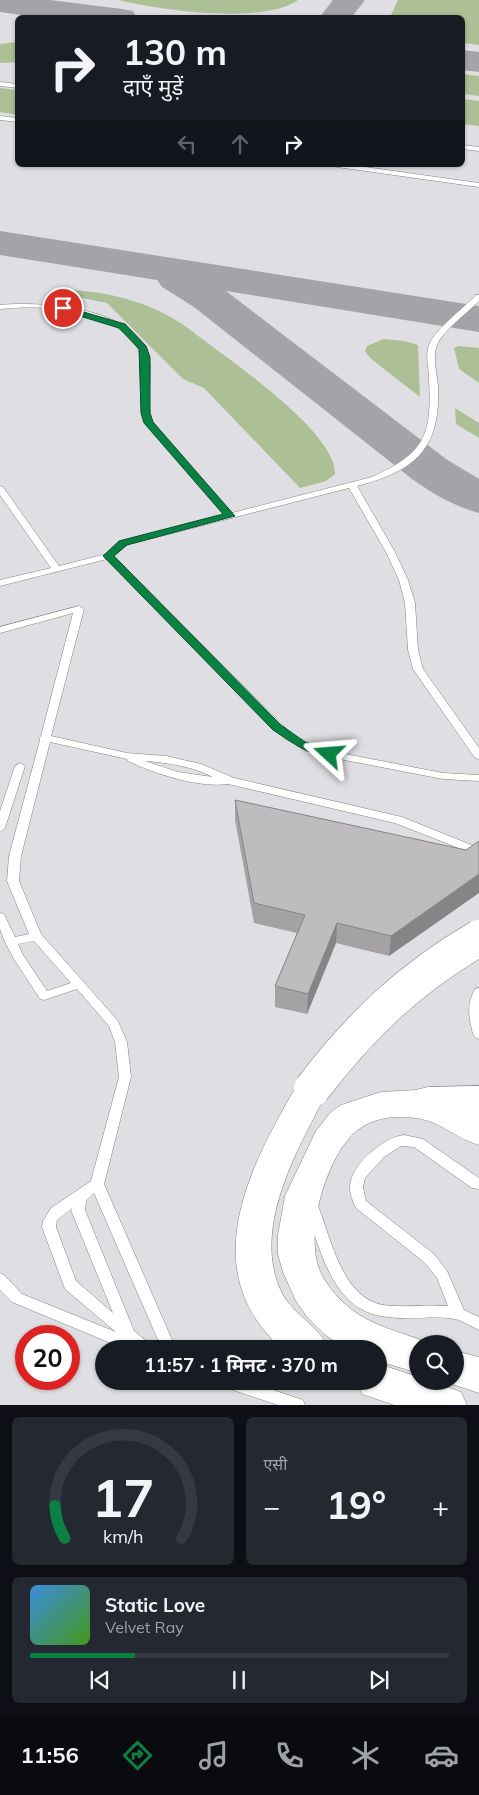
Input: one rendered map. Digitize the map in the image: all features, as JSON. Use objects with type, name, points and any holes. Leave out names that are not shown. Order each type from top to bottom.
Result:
[{"type":"main road","points":[[300,1340],[285,1327],[271,1308],[260,1287],[253,1260],[252,1233],[271,1168],[289,1127],[334,1058],[387,1001],[431,966],[479,938]]},
{"type":"main road","points":[[409,1353],[360,1336],[339,1323],[322,1307],[301,1272],[295,1234],[297,1216],[318,1160],[342,1123],[360,1112],[382,1105],[418,1100],[479,1099]]},
{"type":"main road","points":[[382,1105],[407,1104],[430,1106],[453,1114],[479,1132]]},
{"type":"main road","points":[[464,1371],[479,1375]]},
{"type":"main road","points":[[387,1385],[447,1405]]},
{"type":"lane","points":[[0,84],[15,86]]},
{"type":"lane","points":[[0,118],[15,120]]},
{"type":"lane","points":[[465,147],[479,149]]},
{"type":"lane","points":[[351,167],[479,185]]},
{"type":"lane","points":[[0,583],[108,556],[123,543],[352,485],[391,473],[421,451],[433,427],[435,406],[432,358],[434,343],[479,297]]},
{"type":"lane","points":[[0,308],[20,305],[49,306],[122,326],[143,348],[145,357],[145,413],[149,423],[230,516]]},
{"type":"lane","points":[[352,485],[402,575],[412,609],[412,656],[415,663],[479,756]]},
{"type":"lane","points":[[0,490],[57,569]]},
{"type":"lane","points":[[108,556],[288,736],[312,749],[329,754],[443,776],[479,778]]},
{"type":"lane","points":[[0,630],[79,609],[44,738],[12,868],[13,881],[36,936],[114,1024],[124,1056],[125,1077],[96,1184],[54,1214],[49,1220],[49,1227],[70,1286],[135,1340]]},
{"type":"lane","points":[[44,738],[127,756],[166,759],[201,767],[231,781],[398,820],[479,852]]},
{"type":"lane","points":[[0,828],[20,766]]},
{"type":"lane","points":[[0,917],[27,973],[44,996],[80,984]]},
{"type":"lane","points":[[11,942],[36,936]]},
{"type":"lane","points":[[479,992],[474,1010],[479,1034]]},
{"type":"lane","points":[[458,1312],[442,1275],[429,1258],[361,1204],[358,1196],[358,1179],[371,1161],[393,1143],[409,1140],[418,1143],[478,1184]]},
{"type":"lane","points":[[96,1184],[165,1340]]},
{"type":"lane","points":[[305,1191],[337,1273],[358,1300],[369,1308],[381,1310],[420,1312],[442,1310],[458,1312],[479,1324]]},
{"type":"lane","points":[[84,1193],[78,1202],[78,1210],[129,1335]]},
{"type":"lane","points":[[0,1279],[6,1288],[17,1298],[119,1340]]},
{"type":"lane","points":[[253,1390],[298,1405]]},
{"type":"green space","points":[[119,0],[298,0],[282,8],[237,14],[184,11]]},
{"type":"green space","points":[[398,0],[479,0],[479,45],[465,43],[465,15],[391,15]]},
{"type":"green space","points":[[15,42],[15,62],[0,63],[0,44]]},
{"type":"green space","points":[[465,74],[479,76],[479,96],[465,94]]},
{"type":"green space","points":[[0,88],[15,90],[15,115],[0,112]]},
{"type":"green space","points":[[465,99],[479,101],[479,126],[465,124]]},
{"type":"green space","points":[[74,290],[105,294],[134,301],[175,319],[188,328],[275,395],[298,416],[317,437],[330,456],[335,474],[326,481],[300,488],[204,388],[183,379],[107,303],[73,296],[55,297],[53,292]]},
{"type":"green space","points":[[384,339],[404,341],[418,345],[420,397],[370,358],[365,351],[367,346]]},
{"type":"green space","points":[[459,346],[479,348],[479,383],[459,369],[454,348]]},
{"type":"green space","points":[[455,408],[479,423],[479,438],[456,424]]},
{"type":"building","points":[[235,800],[466,850],[479,841],[479,874],[391,936],[337,923],[308,994],[275,986],[305,915],[254,903]]},
{"type":"taxiway","points":[[337,15],[350,0]]},
{"type":"taxiway","points":[[0,3],[98,15]]},
{"type":"taxiway","points":[[465,60],[479,62]]},
{"type":"taxiway","points":[[0,243],[479,319]]},
{"type":"taxiway","points":[[176,278],[209,298],[429,469],[451,484],[479,498]]},
{"type":"route","points":[[63,308],[122,326],[143,348],[145,357],[145,413],[149,423],[230,516],[123,543],[108,556],[277,728],[301,744],[329,754]]}]
